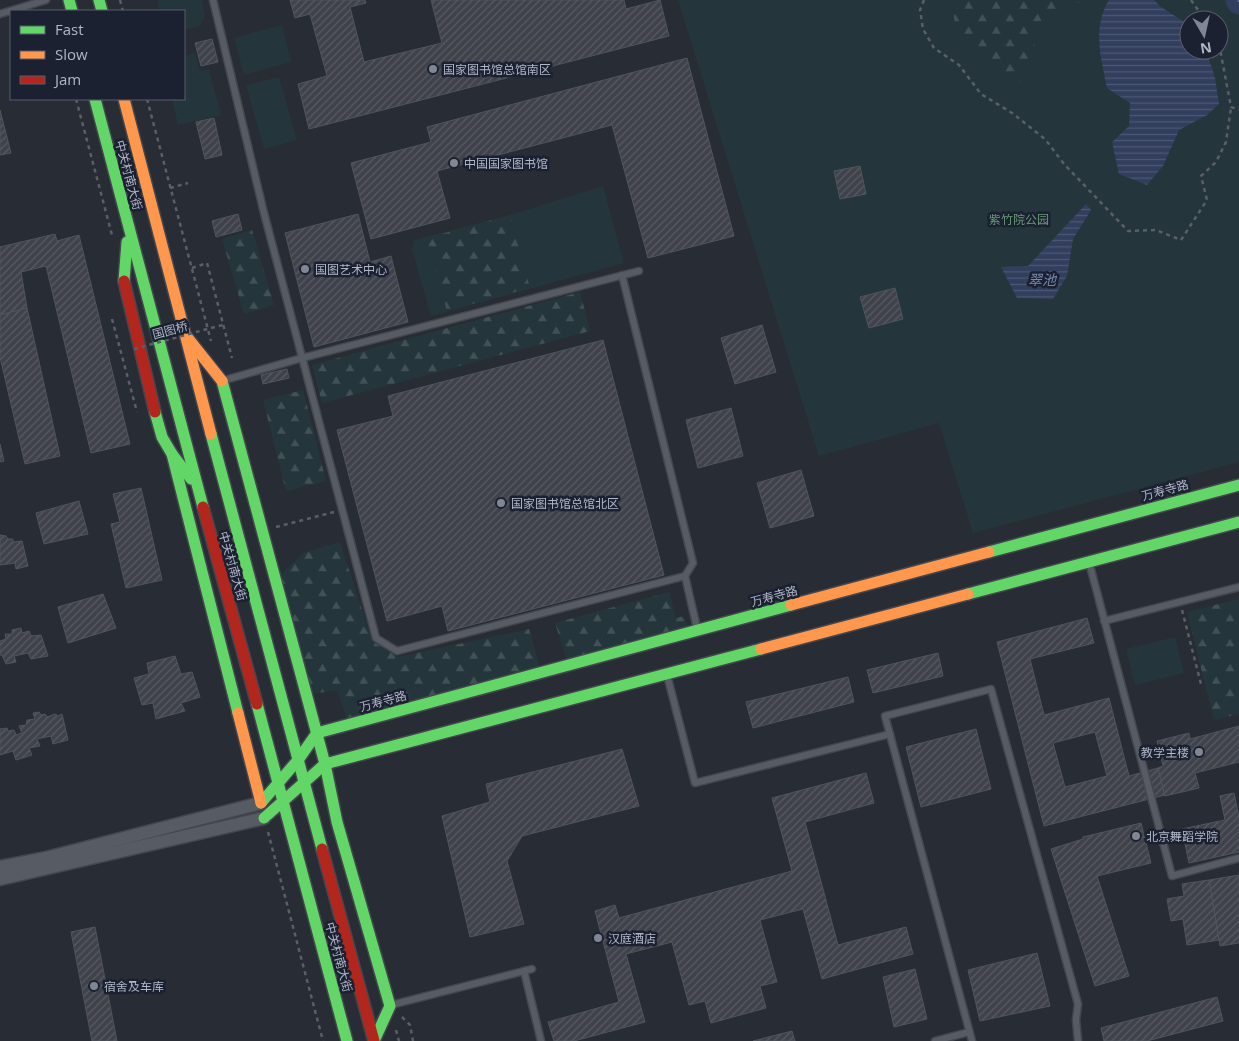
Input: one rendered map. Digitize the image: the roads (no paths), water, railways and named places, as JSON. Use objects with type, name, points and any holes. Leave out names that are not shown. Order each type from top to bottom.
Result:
[{"type":"street","name":"中关村南大街","points":[[95,100],[196,486],[284,800],[347,1041]]},
{"type":"street","name":"中关村南大街","points":[[124,100],[182,332],[374,1041]]},
{"type":"street","points":[[129,229],[124,281],[162,437],[196,486]]},
{"type":"street","points":[[182,332],[222,381],[317,733],[337,822],[390,1006]]},
{"type":"street","points":[[172,454],[261,804]]},
{"type":"street","name":"万寿寺路","points":[[317,733],[1239,485]]},
{"type":"street","points":[[0,879],[264,818],[325,764],[1239,522]]},
{"type":"street","points":[[0,867],[46,858],[261,804],[298,760],[317,733]]},
{"type":"street","name":"中关村南大街","points":[[374,1041],[390,1006]]},
{"type":"lane","points":[[13,10],[46,0]]},
{"type":"lane","points":[[213,0],[264,213],[376,638],[397,651],[685,576]]},
{"type":"lane","points":[[222,381],[302,358],[639,271]]},
{"type":"lane","points":[[622,275],[693,562],[685,576],[698,630]]},
{"type":"lane","points":[[1088,562],[1172,876],[1239,858]]},
{"type":"lane","points":[[1104,621],[1239,587]]},
{"type":"lane","points":[[667,674],[695,783],[890,734]]},
{"type":"lane","points":[[972,1041],[885,716],[991,689],[1078,1004],[1076,1020],[1078,1041]]},
{"type":"lane","points":[[390,1006],[532,970]]},
{"type":"lane","points":[[524,971],[541,1041]]},
{"type":"lane","points":[[935,1041],[969,1032]]},
{"type":"water","points":[[1109,0],[1154,0],[1179,19],[1179,60],[1209,60],[1215,78],[1219,104],[1207,115],[1179,130],[1163,166],[1147,185],[1119,174],[1112,142],[1129,126],[1130,103],[1107,88],[1099,43],[1099,32]]},
{"type":"water","name":"翠池","points":[[1086,204],[1091,210],[1073,239],[1067,276],[1053,299],[1017,298],[1001,267],[1028,266]]},
{"type":"place","name":"国家图书馆总馆南区","points":[[433,69]]},
{"type":"place","name":"中国国家图书馆","points":[[454,163]]},
{"type":"place","name":"国图艺术中心","points":[[305,269]]},
{"type":"place","name":"国家图书馆总馆北区","points":[[501,503]]},
{"type":"place","name":"教学主楼","points":[[1199,752]]},
{"type":"place","name":"北京舞蹈学院","points":[[1136,836]]},
{"type":"place","name":"汉庭酒店","points":[[598,938]]},
{"type":"place","name":"宿舍及车库","points":[[94,986]]},
{"type":"park label","name":"紫竹院公园","points":[[1019,219]]}]
